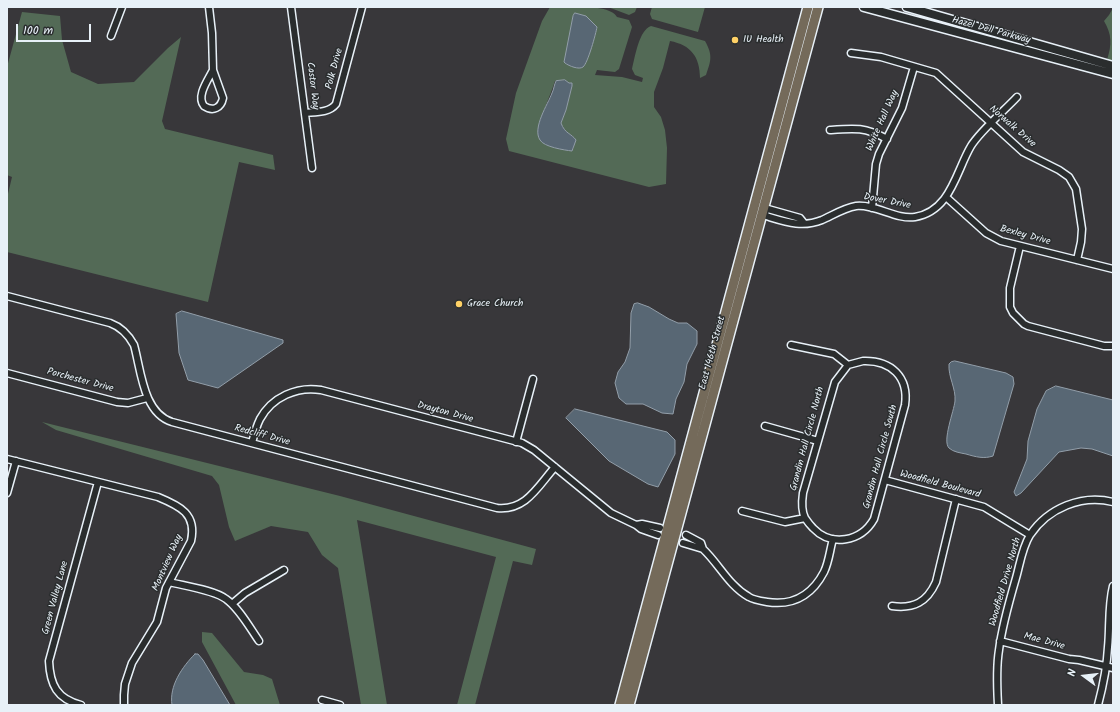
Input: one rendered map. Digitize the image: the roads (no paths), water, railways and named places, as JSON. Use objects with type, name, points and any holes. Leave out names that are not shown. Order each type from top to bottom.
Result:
[{"type":"main road","name":"East 146th Street","points":[[629,705],[760,211],[808,7]]},
{"type":"main road","name":"East 146th Street","points":[[620,705],[818,7]]},
{"type":"main road","name":"Hazel Dell Parkway","points":[[864,7],[1113,74]]},
{"type":"main road","name":"Hazel Dell Parkway","points":[[907,7],[1113,66]]},
{"type":"street","points":[[111,36],[122,7]]},
{"type":"street","points":[[208,7],[212,33],[214,70],[223,98],[220,106],[215,109],[211,109],[204,106],[201,98],[214,70]]},
{"type":"street","name":"Castor Way","points":[[292,7],[312,168]]},
{"type":"street","name":"Polk Drive","points":[[305,114],[331,109],[336,104],[362,7]]},
{"type":"street","name":"Norwalk Drive","points":[[851,53],[881,57],[939,75],[1023,152],[1069,176],[1078,196],[1082,229],[1077,260]]},
{"type":"street","name":"White Hall Way","points":[[872,208],[876,164],[879,154],[902,108],[914,67]]},
{"type":"street","name":"Dover Drive","points":[[760,211],[768,209],[800,218],[804,223],[817,221],[850,208],[860,206],[905,217],[917,217],[928,212],[946,197],[971,146],[1017,97]]},
{"type":"street","points":[[830,130],[860,129],[870,131],[886,139]]},
{"type":"street","name":"Bexley Drive","points":[[946,197],[992,237],[1001,241],[1113,269]]},
{"type":"street","points":[[1020,246],[1010,292],[1010,307],[1018,319],[1024,324],[1037,329],[1104,346],[1113,346]]},
{"type":"street","name":"Redcliff Drive","points":[[7,296],[110,323],[122,330],[130,338],[134,345],[148,398],[156,412],[167,420],[502,509],[513,508],[525,502],[555,467]]},
{"type":"street","points":[[791,345],[834,354],[848,365]]},
{"type":"street","name":"Grandin Hall Circle South","points":[[832,539],[851,539],[860,534],[868,528],[876,513],[906,397],[905,389],[898,375],[888,366],[879,362],[863,361],[848,365]]},
{"type":"street","name":"Grandin Hall Circle North","points":[[805,518],[803,493],[834,382],[848,365]]},
{"type":"street","name":"Porchester Drive","points":[[7,373],[117,402],[128,403],[148,398]]},
{"type":"street","points":[[516,442],[533,379]]},
{"type":"street","name":"Drayton Drive","points":[[252,443],[259,420],[273,403],[291,393],[314,390],[516,442],[534,450],[611,513],[641,529],[658,535]]},
{"type":"street","points":[[765,426],[818,441]]},
{"type":"street","name":"Montview Way","points":[[7,459],[158,497],[176,504],[185,513],[192,526],[191,541],[166,588],[157,622],[135,655],[124,689],[124,705]]},
{"type":"street","points":[[7,493],[16,461]]},
{"type":"street","name":"Woodfield Boulevard","points":[[885,480],[984,507],[1030,535]]},
{"type":"street","name":"Green Valley Lane","points":[[81,705],[72,702],[61,695],[53,685],[49,661],[98,482]]},
{"type":"street","points":[[892,606],[901,607],[912,605],[923,601],[932,592],[936,582],[956,500]]},
{"type":"street","name":"Woodfield Drive North","points":[[998,705],[997,671],[1000,641],[1022,554],[1030,535],[1046,518],[1071,503],[1089,500],[1113,502]]},
{"type":"street","points":[[686,535],[701,544],[703,549],[734,586],[749,598],[761,602],[777,604],[792,602],[802,597],[813,587],[825,570],[832,539],[816,531],[805,518],[785,522],[742,511]]},
{"type":"street","name":"Drayton Drive","points":[[636,525],[642,524],[660,528]]},
{"type":"street","points":[[683,543],[703,549]]},
{"type":"street","points":[[232,604],[245,593],[284,570]]},
{"type":"street","points":[[169,582],[220,596],[232,604],[260,641]]},
{"type":"street","points":[[1098,705],[1106,667],[1110,597],[1113,587]]},
{"type":"street","name":"Mae Drive","points":[[1000,641],[1069,659],[1113,668]]},
{"type":"street","points":[[322,700],[340,705]]},
{"type":"water","points":[[575,13],[586,16],[597,27],[587,60],[581,68],[571,66],[564,62],[573,16]]},
{"type":"water","points":[[565,80],[572,83],[572,86],[561,123],[564,129],[576,140],[572,151],[546,145],[540,140],[538,135],[539,123],[553,92],[556,81]]},
{"type":"water","points":[[638,303],[649,307],[678,323],[687,323],[697,331],[697,344],[687,364],[684,382],[676,399],[673,414],[662,413],[643,404],[626,404],[619,398],[615,383],[618,372],[625,362],[630,348],[631,313],[634,304]]},
{"type":"water","points":[[182,311],[283,340],[283,343],[218,388],[188,380],[179,353],[176,314]]},
{"type":"water","points":[[955,361],[1006,373],[1013,377],[1014,384],[993,456],[980,457],[957,452],[949,448],[947,444],[955,401],[949,364]]},
{"type":"water","points":[[1056,386],[1113,400],[1113,456],[1092,449],[1081,448],[1059,452],[1021,493],[1016,496],[1014,492],[1027,459],[1028,441],[1037,409],[1046,391]]},
{"type":"water","points":[[575,409],[667,432],[675,440],[675,454],[658,487],[648,484],[609,461],[566,418]]},
{"type":"water","points":[[195,654],[198,654],[203,660],[230,705],[172,705],[172,691],[178,677]]},
{"type":"place","name":"IU Health","points":[[735,40]]},
{"type":"place","name":"Grace Church","points":[[459,304]]}]
